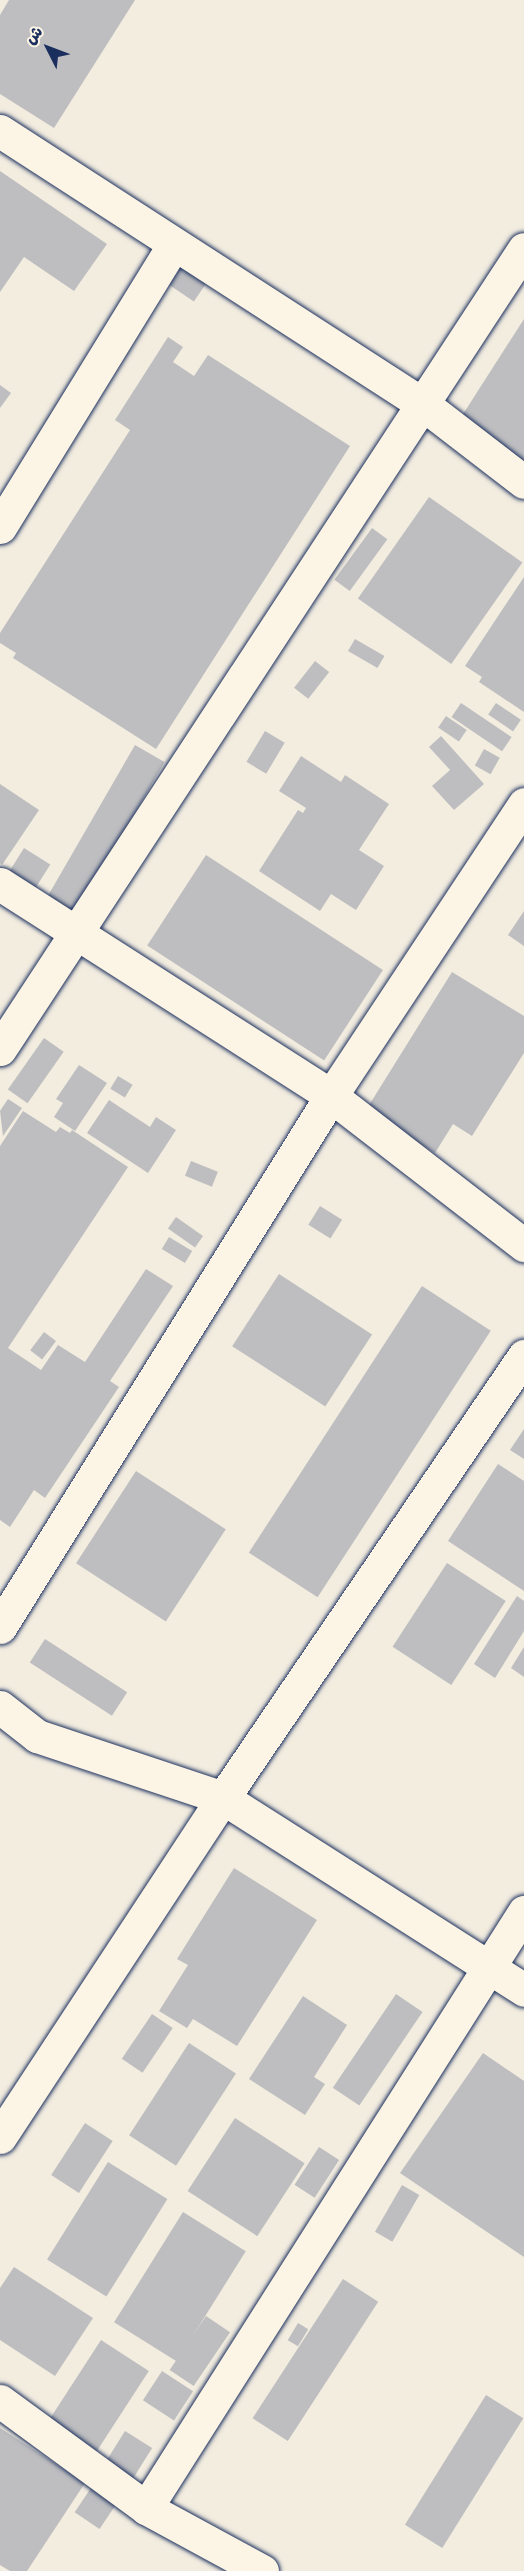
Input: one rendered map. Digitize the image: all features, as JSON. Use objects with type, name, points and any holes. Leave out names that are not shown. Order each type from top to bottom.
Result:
[{"type":"street","points":[[0,131],[424,405],[524,482]]},
{"type":"street","points":[[0,527],[174,244]]},
{"type":"street","points":[[0,1049],[424,405],[524,249]]},
{"type":"street","points":[[0,1627],[331,1096],[524,804]]},
{"type":"street","points":[[0,884],[331,1096],[524,1245]]},
{"type":"street","points":[[0,2137],[223,1798],[524,1356]]},
{"type":"street","points":[[0,1707],[37,1736],[223,1798],[524,1990]]},
{"type":"street","points":[[146,2508],[524,1912]]},
{"type":"street","points":[[0,2401],[146,2508],[262,2571]]},
{"type":"building","points":[[9,0],[135,0],[54,128],[0,94],[0,15]]},
{"type":"building","points":[[0,171],[107,244],[74,291],[24,257],[0,292]]},
{"type":"building","points":[[183,264],[208,281],[194,302],[169,285]]},
{"type":"building","points":[[524,319],[524,464],[458,422]]},
{"type":"building","points":[[168,337],[183,347],[173,362],[194,376],[208,355],[350,446],[156,749],[13,658],[16,653],[0,643],[0,633],[130,430],[115,420]]},
{"type":"building","points":[[0,385],[11,393],[0,408]]},
{"type":"building","points":[[429,497],[522,562],[451,664],[358,599]]},
{"type":"building","points":[[372,528],[387,539],[350,591],[334,580]]},
{"type":"building","points":[[524,577],[524,712],[479,682],[482,677],[465,666]]},
{"type":"building","points":[[355,639],[384,656],[377,668],[348,651]]},
{"type":"building","points":[[315,661],[329,672],[308,699],[294,688]]},
{"type":"building","points":[[461,703],[512,737],[502,751],[451,717]]},
{"type":"building","points":[[496,703],[521,720],[513,731],[488,715]]},
{"type":"building","points":[[446,716],[467,730],[459,742],[438,728]]},
{"type":"building","points":[[265,731],[285,743],[266,774],[246,762]]},
{"type":"building","points":[[441,736],[484,784],[454,810],[432,786],[450,770],[429,747]]},
{"type":"building","points":[[135,745],[164,762],[72,922],[42,905]]},
{"type":"building","points":[[484,749],[500,758],[491,774],[475,766]]},
{"type":"building","points":[[301,756],[341,782],[345,775],[389,804],[359,850],[384,866],[356,910],[331,894],[320,911],[259,871],[298,810],[303,813],[306,808],[279,791]]},
{"type":"building","points":[[0,784],[39,810],[2,865],[0,863]]},
{"type":"building","points":[[24,848],[50,864],[34,890],[8,873]]},
{"type":"building","points":[[206,855],[383,970],[324,1060],[147,946]]},
{"type":"building","points":[[524,911],[524,946],[508,935]]},
{"type":"building","points":[[452,972],[524,1016],[524,1053],[472,1136],[453,1124],[435,1153],[366,1110]]},
{"type":"building","points":[[44,1038],[64,1052],[28,1103],[8,1090]]},
{"type":"building","points":[[79,1065],[107,1083],[75,1131],[54,1117],[63,1103],[56,1099]]},
{"type":"building","points":[[118,1076],[133,1085],[125,1098],[110,1089]]},
{"type":"building","points":[[8,1099],[22,1108],[3,1136],[0,1111]]},
{"type":"building","points":[[109,1100],[150,1127],[156,1117],[176,1130],[148,1173],[87,1133]]},
{"type":"building","points":[[23,1111],[56,1132],[60,1127],[70,1133],[72,1130],[128,1167],[8,1348],[41,1370],[58,1345],[85,1362],[146,1269],[173,1286],[110,1381],[119,1387],[45,1498],[34,1490],[10,1527],[0,1520],[0,1146]]},
{"type":"building","points":[[191,1161],[218,1172],[212,1187],[185,1176]]},
{"type":"building","points":[[320,1206],[342,1220],[330,1238],[308,1225]]},
{"type":"building","points":[[176,1217],[203,1236],[195,1247],[168,1228]]},
{"type":"building","points":[[169,1237],[192,1251],[185,1263],[162,1249]]},
{"type":"building","points":[[279,1274],[372,1334],[325,1407],[232,1346]]},
{"type":"building","points":[[422,1286],[491,1331],[318,1597],[249,1553]]},
{"type":"building","points":[[44,1332],[56,1341],[42,1359],[30,1350]]},
{"type":"building","points":[[524,1429],[524,1459],[510,1450]]},
{"type":"building","points":[[498,1464],[524,1481],[524,1591],[448,1541]]},
{"type":"building","points":[[136,1471],[226,1529],[166,1622],[76,1563]]},
{"type":"building","points":[[447,1563],[506,1601],[451,1685],[393,1647]]},
{"type":"building","points":[[517,1596],[524,1601],[524,1631],[495,1678],[474,1664]]},
{"type":"building","points":[[45,1639],[127,1692],[112,1716],[30,1662]]},
{"type":"building","points":[[524,1647],[524,1677],[511,1668]]},
{"type":"building","points":[[234,1868],[317,1920],[237,2046],[193,2019],[187,2028],[159,2011],[188,1965],[177,1959]]},
{"type":"building","points":[[396,1994],[423,2012],[359,2106],[333,2088]]},
{"type":"building","points":[[303,1996],[347,2025],[314,2077],[325,2084],[305,2115],[249,2079]]},
{"type":"building","points":[[152,2014],[173,2028],[143,2073],[122,2059]]},
{"type":"building","points":[[189,2043],[236,2073],[176,2166],[129,2135]]},
{"type":"building","points":[[483,2053],[524,2081],[524,2257],[400,2173]]},
{"type":"building","points":[[235,2118],[305,2163],[257,2236],[188,2191]]},
{"type":"building","points":[[85,2123],[113,2141],[79,2193],[51,2175]]},
{"type":"building","points":[[319,2147],[339,2160],[315,2198],[294,2185]]},
{"type":"building","points":[[108,2162],[167,2199],[106,2297],[47,2260]]},
{"type":"building","points":[[402,2185],[419,2195],[392,2242],[375,2232]]},
{"type":"building","points":[[183,2212],[246,2251],[177,2361],[114,2322]]},
{"type":"building","points":[[14,2267],[93,2318],[55,2376],[0,2340],[0,2288]]},
{"type":"building","points":[[343,2279],[378,2302],[288,2441],[253,2418]]},
{"type":"building","points":[[206,2316],[230,2332],[194,2386],[170,2370]]},
{"type":"building","points":[[298,2323],[308,2329],[298,2346],[288,2340]]},
{"type":"building","points":[[101,2340],[149,2371],[95,2453],[48,2422]]},
{"type":"building","points":[[162,2371],[193,2391],[174,2421],[143,2400]]},
{"type":"building","points":[[486,2395],[523,2418],[442,2548],[405,2525]]},
{"type":"building","points":[[0,2428],[85,2483],[27,2571],[10,2571],[0,2565]]},
{"type":"building","points":[[125,2431],[152,2448],[133,2478],[106,2462]]},
{"type":"building","points":[[97,2479],[122,2496],[100,2529],[75,2512]]}]
